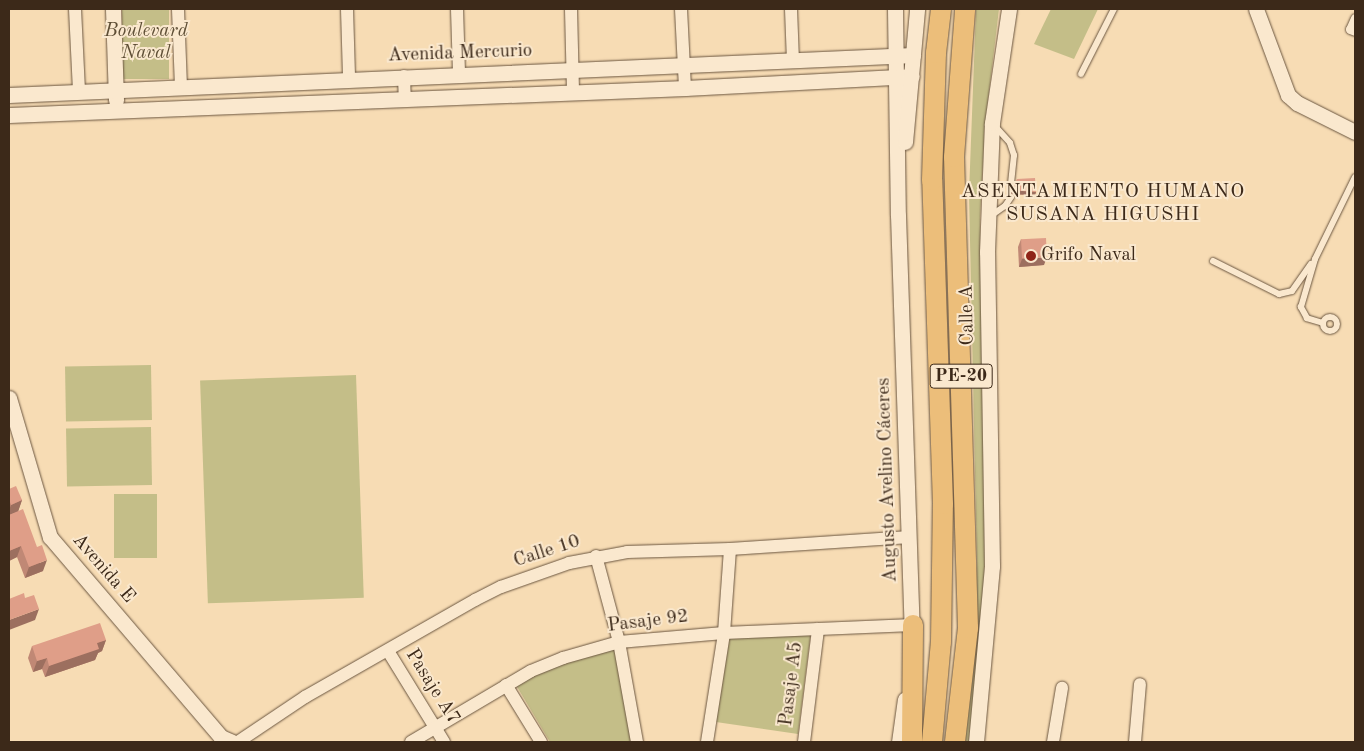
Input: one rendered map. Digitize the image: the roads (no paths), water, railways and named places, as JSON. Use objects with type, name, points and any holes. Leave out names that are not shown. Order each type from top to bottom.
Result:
[{"type":"highway","name":"PE-20","points":[[932,742],[941,642],[943,504],[932,180],[936,53],[940,9]]},
{"type":"highway","name":"PE-20","points":[[955,742],[968,628],[954,156],[965,9]]},
{"type":"highway","points":[[912,742],[913,625]]},
{"type":"street","points":[[75,9],[79,91]]},
{"type":"street","points":[[113,9],[117,111]]},
{"type":"street","points":[[178,9],[181,86]]},
{"type":"street","points":[[347,9],[349,78]]},
{"type":"street","points":[[457,9],[459,73]]},
{"type":"street","points":[[571,9],[573,91]]},
{"type":"street","points":[[681,9],[685,88]]},
{"type":"street","points":[[791,9],[794,61]]},
{"type":"street","name":"Augusto Avelino Cáceres","points":[[895,9],[897,55],[904,76]]},
{"type":"street","name":"Augusto Avelino Cáceres","points":[[899,742],[913,625],[898,215],[904,76],[913,55],[917,9]]},
{"type":"street","name":"Calle A","points":[[976,742],[992,566],[988,218],[992,123],[1010,9]]},
{"type":"street","points":[[1256,9],[1288,95],[1297,103],[1355,132]]},
{"type":"street","points":[[1353,30],[1355,18]]},
{"type":"street","name":"Avenida Mercurio","points":[[9,95],[459,73],[684,67],[913,55]]},
{"type":"street","points":[[404,76],[405,100]]},
{"type":"street","points":[[9,115],[685,88],[904,76]]},
{"type":"street","name":"Avenida E","points":[[9,398],[50,537],[225,740]]},
{"type":"street","name":"Calle 10","points":[[238,742],[305,697],[501,587],[596,556],[730,550],[910,537]]},
{"type":"street","points":[[707,742],[724,633],[730,550]]},
{"type":"street","points":[[596,556],[619,642],[637,742]]},
{"type":"street","name":"Pasaje 92","points":[[411,742],[506,684],[563,658],[619,642],[724,633],[913,625]]},
{"type":"street","name":"Pasaje A5","points":[[804,742],[818,629]]},
{"type":"street","name":"Pasaje A7","points":[[388,651],[444,742]]},
{"type":"street","points":[[506,684],[541,742]]},
{"type":"street","points":[[1135,742],[1140,684]]},
{"type":"street","points":[[1053,742],[1062,688]]},
{"type":"lane","points":[[1081,74],[1114,9]]},
{"type":"lane","points":[[992,123],[1010,143],[1014,155],[1011,183]]},
{"type":"lane","points":[[1213,261],[1285,294],[1292,291],[1315,259],[1355,177]]},
{"type":"lane","points":[[988,218],[1005,206],[1010,197]]},
{"type":"lane","points":[[1315,259],[1302,307],[1307,318],[1323,323]]},
{"type":"place","name":"Grifo Naval","points":[[1031,256]]},
{"type":"district","name":"ASENTAMIENTO HUMANO SUSANA HIGUSHI","points":[[1103,204]]},
{"type":"park label","name":"Boulevard Naval","points":[[146,43]]}]
